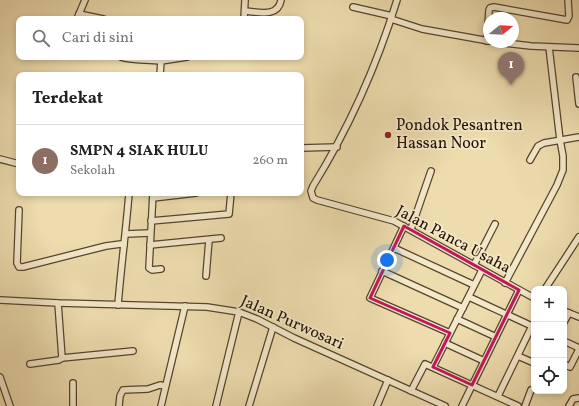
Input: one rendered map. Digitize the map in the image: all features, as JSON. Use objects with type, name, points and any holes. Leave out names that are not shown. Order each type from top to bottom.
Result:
[{"type":"street","points":[[78,16],[85,0]]},
{"type":"street","points":[[244,16],[245,0]]},
{"type":"street","points":[[245,11],[264,13],[270,12],[275,10],[280,5],[281,0]]},
{"type":"street","name":"Jalan Panca Usaha","points":[[397,0],[392,18],[362,93],[337,147],[313,186],[311,191],[313,198],[394,221],[531,296]]},
{"type":"street","points":[[519,12],[567,20],[569,16],[568,0]]},
{"type":"street","points":[[353,7],[422,28],[483,40]]},
{"type":"street","points":[[489,12],[490,8],[518,12]]},
{"type":"street","points":[[519,45],[549,48],[579,48]]},
{"type":"street","points":[[506,283],[563,170],[563,156],[549,48]]},
{"type":"street","points":[[156,60],[168,60]]},
{"type":"street","points":[[160,72],[161,61]]},
{"type":"street","points":[[576,77],[579,104]]},
{"type":"street","points":[[530,160],[538,146],[579,137]]},
{"type":"street","points":[[304,148],[337,147]]},
{"type":"street","points":[[0,159],[16,163]]},
{"type":"street","points":[[411,229],[431,171]]},
{"type":"street","points":[[118,305],[129,196]]},
{"type":"street","points":[[153,196],[149,268],[152,270],[161,269]]},
{"type":"street","points":[[151,221],[229,214],[231,196]]},
{"type":"street","points":[[19,210],[19,267],[106,246],[124,245]]},
{"type":"street","points":[[474,265],[495,224]]},
{"type":"street","points":[[404,226],[370,298],[450,333]]},
{"type":"street","points":[[126,234],[150,233]]},
{"type":"street","points":[[547,286],[579,237]]},
{"type":"street","points":[[150,245],[220,238]]},
{"type":"street","points":[[206,276],[209,240]]},
{"type":"street","points":[[394,248],[474,285]]},
{"type":"street","points":[[433,368],[482,270]]},
{"type":"street","points":[[382,271],[463,308]]},
{"type":"street","points":[[462,406],[520,290]]},
{"type":"street","points":[[469,297],[531,326]]},
{"type":"street","name":"Jalan Purwosari","points":[[0,300],[58,304],[82,303],[185,306],[221,308],[239,312],[258,319],[294,338],[445,406]]},
{"type":"street","points":[[58,304],[62,358]]},
{"type":"street","points":[[161,406],[185,306]]},
{"type":"street","points":[[216,406],[239,312]]},
{"type":"street","points":[[567,312],[579,317]]},
{"type":"street","points":[[458,319],[496,337]]},
{"type":"street","points":[[250,406],[272,327]]},
{"type":"street","points":[[498,396],[531,331]]},
{"type":"street","points":[[445,343],[484,362]]},
{"type":"street","points":[[567,343],[579,349],[570,367],[567,366]]},
{"type":"street","points":[[30,364],[59,360],[62,358],[133,350]]},
{"type":"street","points":[[518,356],[531,362]]},
{"type":"street","points":[[411,390],[425,364],[518,406]]},
{"type":"street","points":[[0,377],[10,406]]},
{"type":"street","points":[[377,406],[388,380]]},
{"type":"street","points":[[73,383],[73,406]]},
{"type":"street","points":[[119,406],[120,396],[123,390],[148,390],[160,385],[165,386]]},
{"type":"street","points":[[525,406],[531,390]]},
{"type":"street","points":[[569,406],[573,399],[579,398]]},
{"type":"highlighted area","points":[[404,226],[519,290],[472,385],[433,367],[450,333],[370,298]]},
{"type":"place","name":"SMPN 4 SIAK HULU","points":[[511,85]]},
{"type":"place","name":"Pondok Pesantren Hassan Noor","points":[[388,135]]}]
